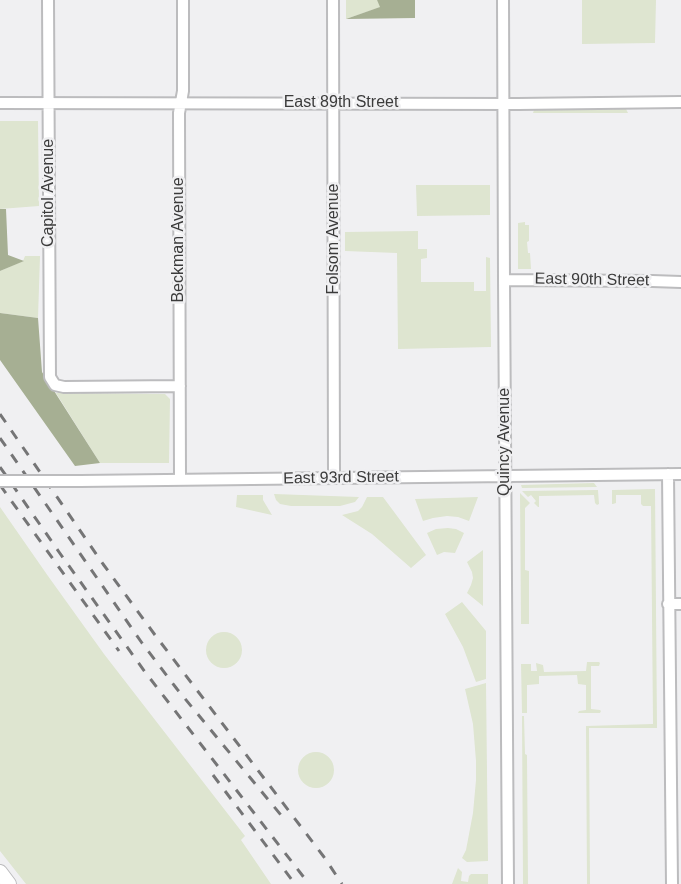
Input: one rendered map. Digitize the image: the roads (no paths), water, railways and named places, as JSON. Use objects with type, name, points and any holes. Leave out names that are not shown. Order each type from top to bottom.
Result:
[{"type":"main road","points":[[0,872],[9,884]]},
{"type":"street","name":"Capitol Avenue","points":[[48,0],[50,377],[55,385],[64,387],[180,386]]},
{"type":"street","name":"Beckman Avenue","points":[[180,480],[179,113],[183,91],[183,0]]},
{"type":"street","name":"Folsom Avenue","points":[[333,0],[334,478]]},
{"type":"street","name":"Quincy Avenue","points":[[503,0],[508,884]]},
{"type":"street","name":"East 89th Street","points":[[0,103],[681,102]]},
{"type":"street","name":"East 90th Street","points":[[504,280],[681,282]]},
{"type":"street","points":[[668,474],[669,604],[676,732],[672,884]]},
{"type":"street","name":"East 93rd Street","points":[[0,481],[681,474]]},
{"type":"street","points":[[669,604],[681,604]]},
{"type":"railway","points":[[0,414],[103,564],[342,884]]},
{"type":"railway","points":[[0,438],[142,643],[285,820]]},
{"type":"railway","points":[[0,467],[145,672],[309,884]]},
{"type":"railway","points":[[0,485],[119,651]]},
{"type":"railway","points":[[213,775],[295,884]]}]
